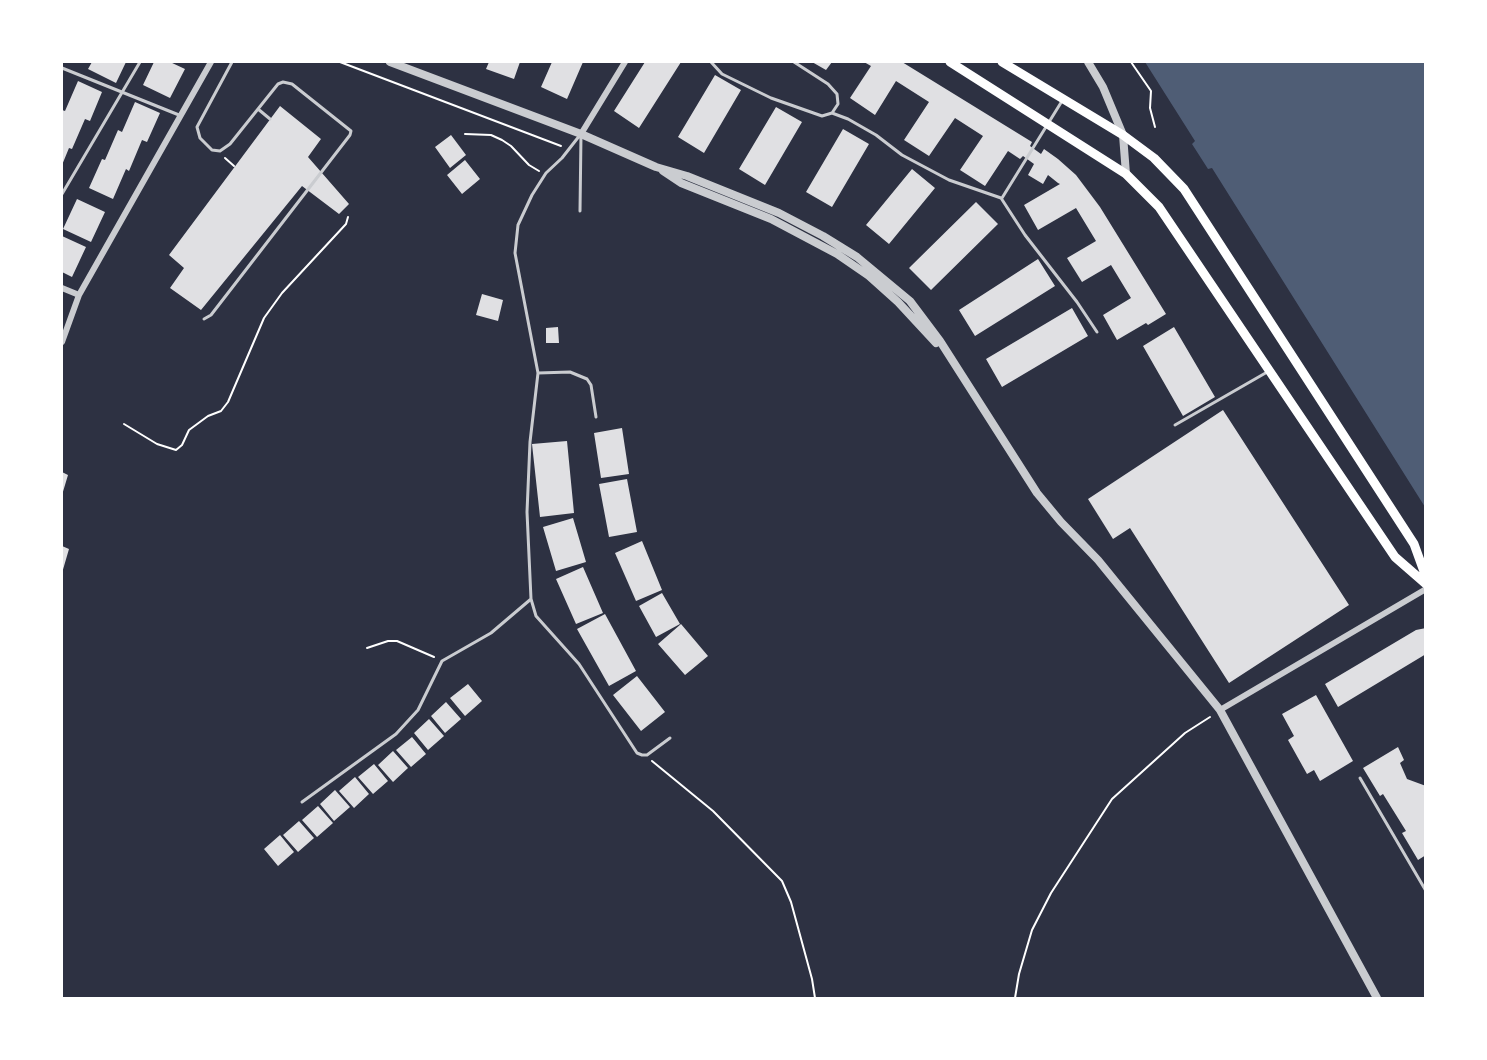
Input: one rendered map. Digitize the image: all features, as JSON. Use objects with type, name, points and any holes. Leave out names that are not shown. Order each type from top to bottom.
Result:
[{"type":"main road","points":[[950,62],[1126,174],[1159,207],[1395,557],[1425,584]]},
{"type":"main road","points":[[1002,62],[1123,135],[1154,158],[1184,189],[1414,544],[1425,577]]},
{"type":"street","points":[[62,342],[79,295],[211,62]]},
{"type":"street","points":[[392,62],[581,134],[656,167],[681,183],[793,230],[869,276],[898,302],[958,369],[1037,492],[1061,522],[1098,560],[1220,710],[1377,999]]},
{"type":"street","points":[[581,134],[625,62]]},
{"type":"street","points":[[1088,62],[1102,87],[1123,135],[1126,174]]},
{"type":"street","points":[[62,288],[79,295]]},
{"type":"street","points":[[1220,710],[1425,589]]},
{"type":"lane","points":[[62,194],[140,62]]},
{"type":"lane","points":[[204,319],[211,315],[351,131],[288,82],[278,84],[230,144],[220,151],[215,151],[203,143],[197,133],[197,128],[232,62]]},
{"type":"lane","points":[[711,62],[722,74],[771,98],[822,116],[832,113],[848,119],[876,135],[902,155],[949,180],[1001,198],[1025,236],[1071,293],[1096,332]]},
{"type":"lane","points":[[794,62],[828,84],[837,94],[838,104],[832,113]]},
{"type":"lane","points":[[62,68],[180,116]]},
{"type":"lane","points":[[1001,198],[1063,100]]},
{"type":"lane","points":[[258,109],[270,119]]},
{"type":"lane","points":[[581,134],[546,173],[532,195],[518,225],[514,252],[538,373],[530,442],[528,489],[531,599],[536,616],[579,664],[637,753],[646,755],[670,738]]},
{"type":"lane","points":[[580,210],[581,134]]},
{"type":"lane","points":[[1174,425],[1271,370]]},
{"type":"lane","points":[[538,373],[570,372],[587,379],[591,385],[596,417]]},
{"type":"lane","points":[[302,802],[396,734],[418,710],[442,661],[491,633],[531,599]]},
{"type":"lane","points":[[1360,778],[1425,891]]},
{"type":"path","points":[[340,62],[569,149]]},
{"type":"path","points":[[1131,62],[1151,91],[1150,108],[1155,127]]},
{"type":"path","points":[[465,134],[491,135],[502,140],[529,165],[546,173]]},
{"type":"path","points":[[220,151],[234,166]]},
{"type":"path","points":[[124,424],[157,444],[176,450],[182,446],[189,430],[208,416],[221,411],[228,402],[264,318],[282,293],[346,224],[348,217]]},
{"type":"path","points":[[367,648],[388,641],[397,641],[442,661]]},
{"type":"path","points":[[1015,999],[1019,974],[1032,930],[1051,893],[1112,799],[1185,733],[1220,710]]},
{"type":"path","points":[[642,755],[655,762],[713,811],[782,880],[791,902],[812,979],[814,999]]},
{"type":"water","points":[[1145,62],[1425,62],[1425,507],[1212,168],[1208,169],[1192,144],[1195,141]]},
{"type":"building","points":[[92,62],[126,62],[116,83],[88,69]]},
{"type":"building","points":[[154,62],[170,62],[185,69],[170,98],[143,85]]},
{"type":"building","points":[[489,62],[520,62],[514,79],[486,69]]},
{"type":"building","points":[[552,62],[583,62],[567,99],[541,87]]},
{"type":"building","points":[[645,62],[681,62],[639,128],[614,111]]},
{"type":"building","points":[[812,62],[832,62],[826,70]]},
{"type":"building","points":[[864,62],[902,62],[1032,142],[1030,146],[1041,154],[1044,149],[1058,159],[1076,175],[1100,207],[1166,314],[1117,340],[1103,315],[1131,298],[1111,265],[1082,282],[1067,258],[1096,241],[1076,208],[1038,230],[1024,205],[1060,184],[1048,175],[1043,184],[1028,175],[1034,164],[1023,156],[1020,159],[1008,151],[985,186],[960,170],[983,136],[955,118],[929,156],[904,140],[929,102],[896,81],[875,115],[850,98],[871,66]]},
{"type":"building","points":[[715,75],[741,90],[704,153],[678,137]]},
{"type":"building","points":[[78,81],[102,92],[90,121],[85,119],[62,165],[62,110],[65,111]]},
{"type":"building","points":[[135,102],[160,113],[147,142],[142,140],[129,171],[126,169],[113,199],[89,188],[118,130],[122,132]]},
{"type":"building","points":[[280,106],[321,139],[308,157],[349,204],[339,214],[302,186],[201,310],[170,288],[184,268],[169,255]]},
{"type":"building","points":[[776,107],[802,122],[765,185],[739,169]]},
{"type":"building","points":[[843,129],[869,144],[832,207],[806,192]]},
{"type":"building","points":[[451,135],[466,155],[450,168],[435,147]]},
{"type":"building","points":[[465,160],[480,179],[462,194],[447,175]]},
{"type":"building","points":[[912,169],[935,188],[889,244],[866,225]]},
{"type":"building","points":[[77,199],[105,212],[91,242],[63,229]]},
{"type":"building","points":[[976,202],[998,224],[931,290],[909,268]]},
{"type":"building","points":[[62,236],[86,247],[72,277],[62,272]]},
{"type":"building","points":[[1038,259],[1055,286],[975,336],[959,310]]},
{"type":"building","points":[[482,294],[503,300],[498,321],[476,315]]},
{"type":"building","points":[[1072,308],[1088,336],[1002,387],[986,359]]},
{"type":"building","points":[[558,327],[559,343],[546,343],[546,328]]},
{"type":"building","points":[[1174,327],[1215,397],[1183,416],[1143,346]]},
{"type":"building","points":[[1223,410],[1349,605],[1229,683],[1130,528],[1113,539],[1088,499]]},
{"type":"building","points":[[622,428],[629,474],[601,478],[594,433]]},
{"type":"building","points":[[567,441],[574,513],[540,517],[532,444]]},
{"type":"building","points":[[62,472],[68,475],[62,495]]},
{"type":"building","points":[[627,479],[637,532],[609,537],[599,484]]},
{"type":"building","points":[[573,518],[586,562],[556,571],[543,527]]},
{"type":"building","points":[[642,541],[662,590],[636,601],[615,553]]},
{"type":"building","points":[[62,546],[69,549],[62,573]]},
{"type":"building","points":[[583,567],[603,613],[576,624],[556,579]]},
{"type":"building","points":[[662,593],[680,624],[656,637],[639,606]]},
{"type":"building","points":[[605,614],[636,671],[609,686],[577,629]]},
{"type":"building","points":[[681,624],[708,656],[685,675],[658,644]]},
{"type":"building","points":[[1426,628],[1426,654],[1338,707],[1325,684],[1416,630]]},
{"type":"building","points":[[637,676],[665,712],[641,731],[613,695]]},
{"type":"building","points":[[468,684],[482,701],[465,716],[450,698]]},
{"type":"building","points":[[1316,695],[1353,761],[1320,781],[1314,770],[1307,774],[1288,740],[1294,736],[1282,714]]},
{"type":"building","points":[[446,702],[461,719],[445,733],[431,716]]},
{"type":"building","points":[[429,719],[444,736],[428,750],[414,733]]},
{"type":"building","points":[[412,737],[426,754],[411,767],[396,750]]},
{"type":"building","points":[[1398,747],[1404,760],[1400,763],[1407,779],[1426,786],[1426,855],[1418,860],[1402,833],[1406,831],[1383,794],[1380,796],[1363,768]]},
{"type":"building","points":[[393,751],[408,768],[393,782],[378,765]]},
{"type":"building","points":[[374,764],[388,781],[373,794],[358,777]]},
{"type":"building","points":[[355,777],[369,794],[354,808],[339,791]]},
{"type":"building","points":[[335,790],[350,807],[334,821],[320,804]]},
{"type":"building","points":[[318,806],[333,823],[317,837],[302,820]]},
{"type":"building","points":[[299,821],[314,838],[298,852],[283,835]]},
{"type":"building","points":[[280,835],[294,852],[278,866],[264,849]]}]
